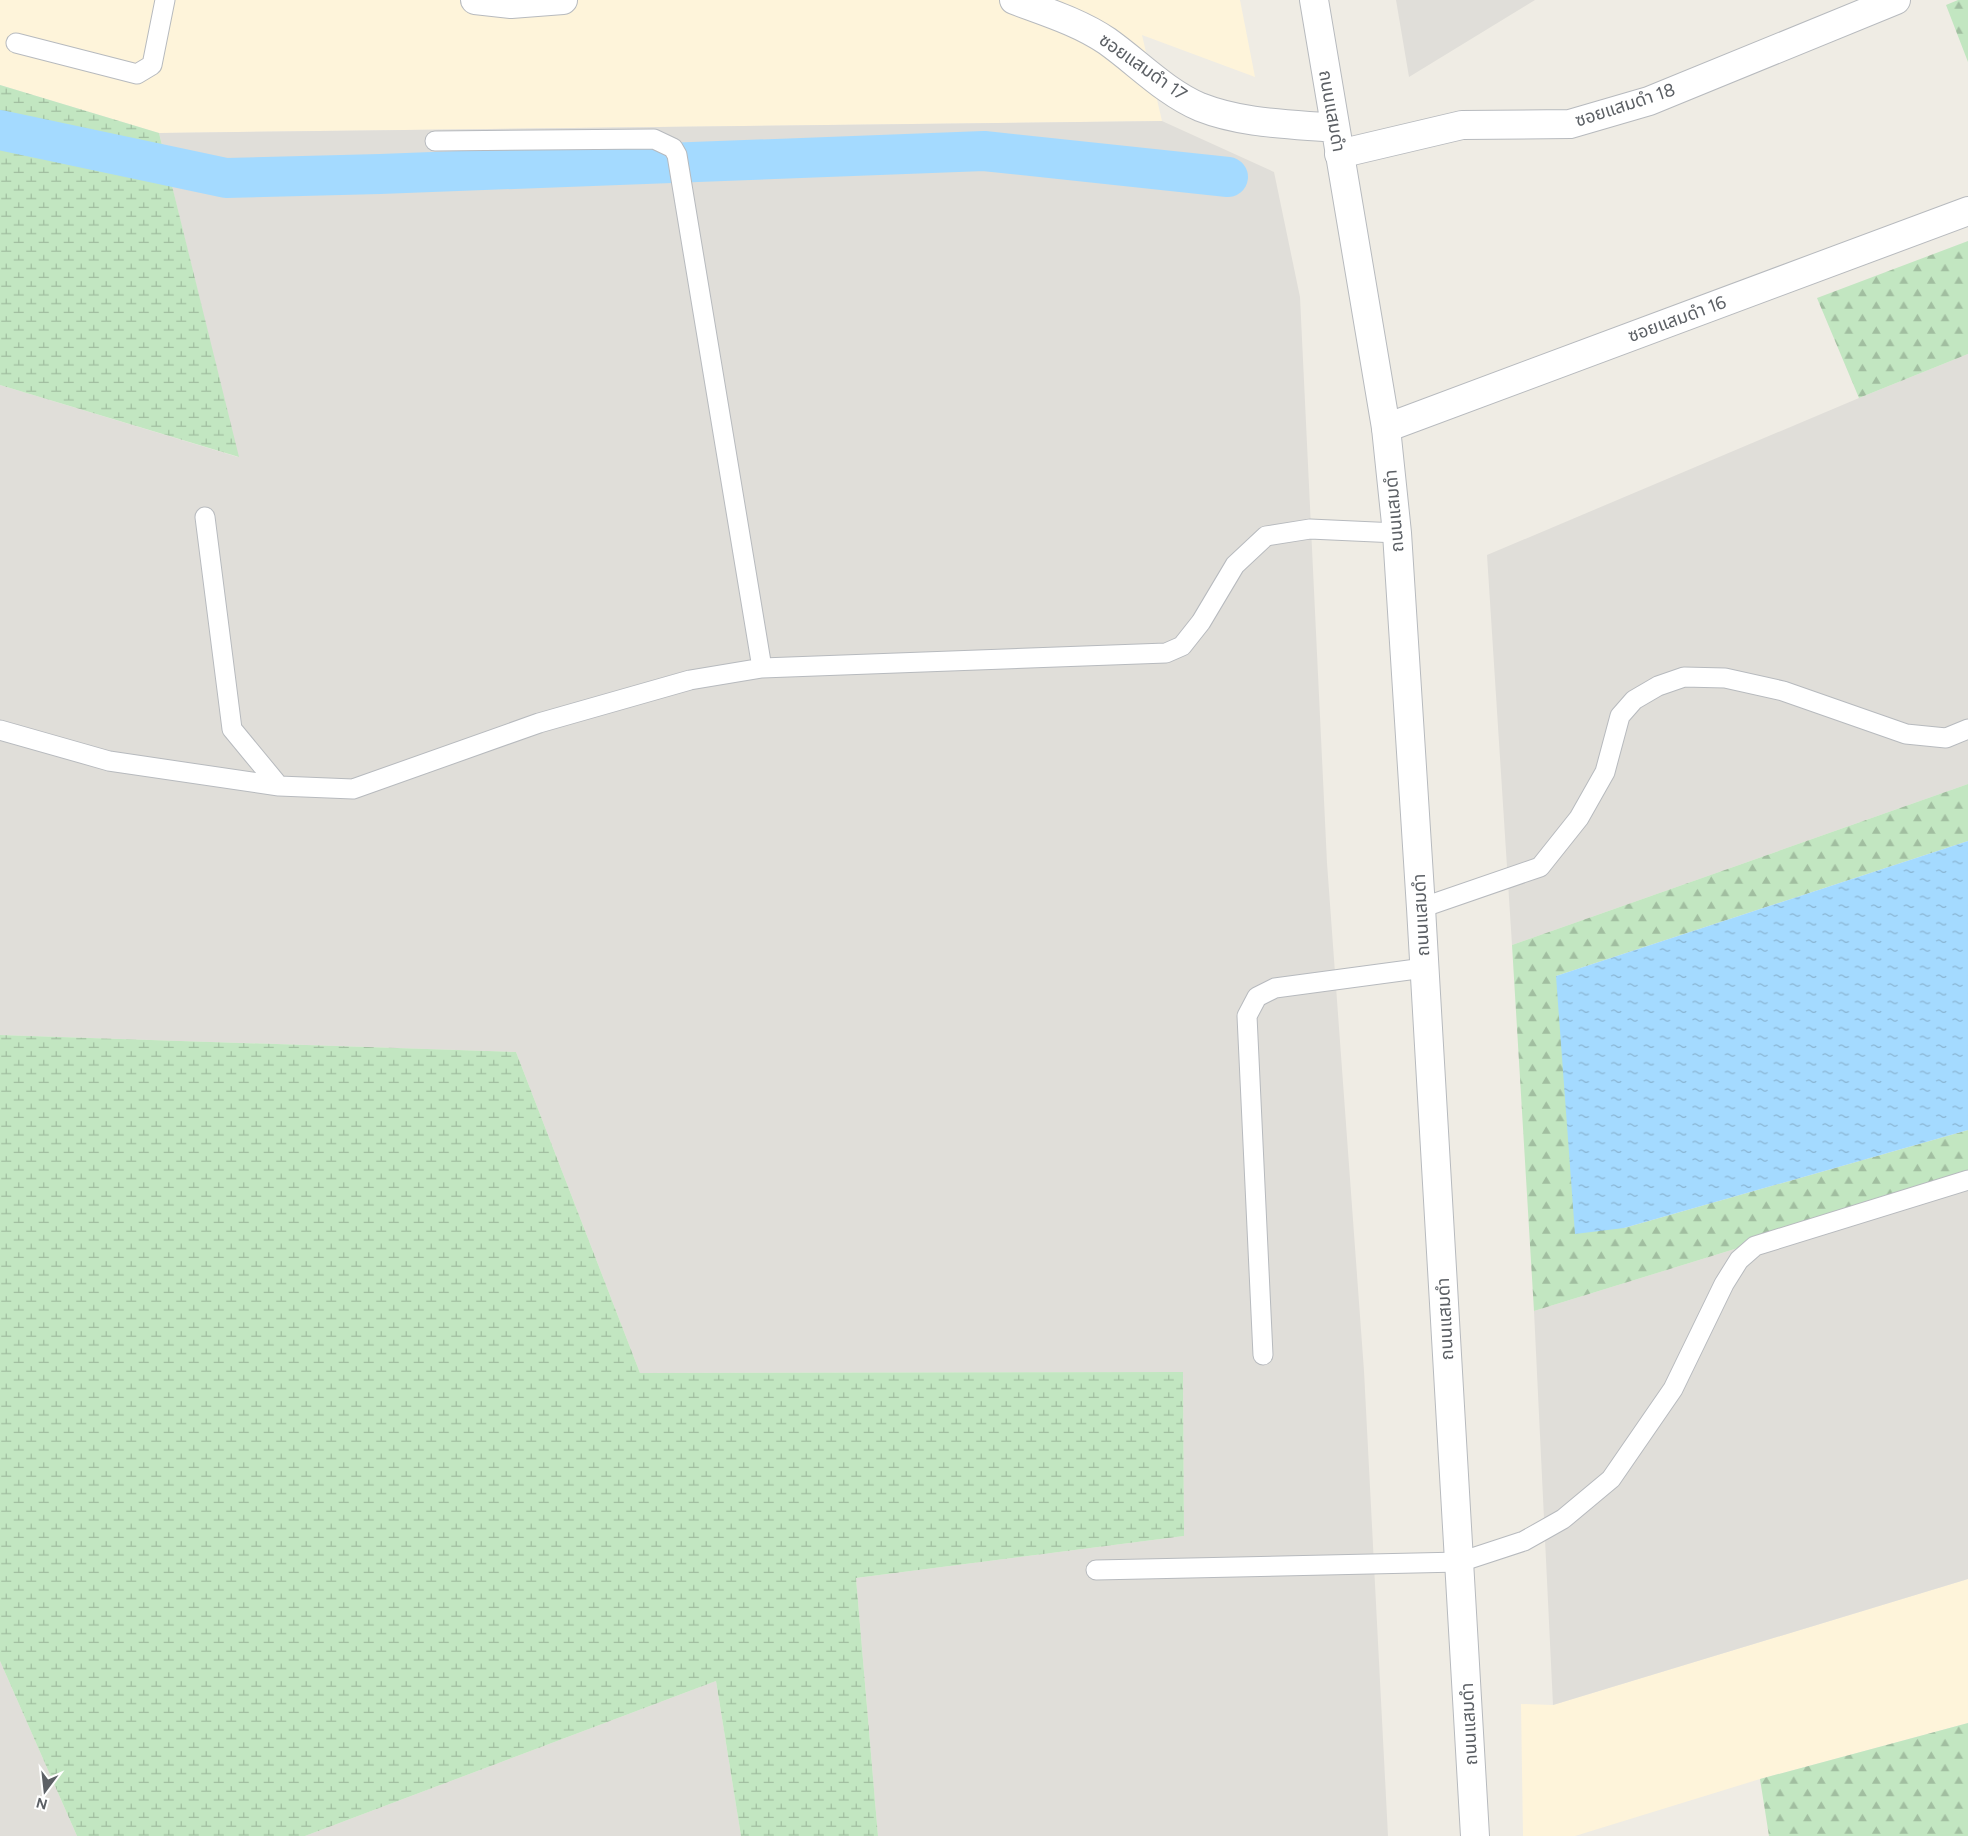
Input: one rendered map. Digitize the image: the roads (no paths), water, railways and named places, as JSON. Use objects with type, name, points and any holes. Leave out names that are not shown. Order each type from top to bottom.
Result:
[{"type":"street","points":[[476,0],[510,4],[562,0]]},
{"type":"street","name":"ซอยแสมดำ 17","points":[[1014,0],[1077,23],[1108,42],[1161,84],[1200,107],[1337,141]]},
{"type":"street","name":"ถนนแสมดำ","points":[[1314,0],[1386,428],[1396,533],[1421,908],[1475,1836]]},
{"type":"street","name":"ซอยแสมดำ 18","points":[[1337,141],[1462,126],[1570,124],[1649,101],[1896,0]]},
{"type":"street","name":"ซอยแสมดำ 16","points":[[1386,428],[1968,210]]},
{"type":"lane","points":[[16,43],[137,74],[152,66],[165,0]]},
{"type":"lane","points":[[435,141],[654,139],[673,148],[677,155],[762,668]]},
{"type":"lane","points":[[205,517],[232,729],[280,786]]},
{"type":"lane","points":[[0,730],[109,761],[280,786],[353,789],[539,723],[690,680],[762,668],[1166,653],[1182,646],[1201,622],[1235,565],[1266,536],[1310,529],[1396,533]]},
{"type":"lane","points":[[1421,908],[1540,867],[1579,818],[1605,772],[1620,716],[1634,700],[1658,686],[1684,677],[1725,678],[1783,691],[1906,734],[1946,738],[1968,729]]},
{"type":"lane","points":[[1263,1355],[1248,1016],[1257,997],[1275,988],[1424,968]]},
{"type":"lane","points":[[1096,1570],[1460,1562],[1524,1541],[1563,1519],[1611,1479],[1673,1389],[1724,1284],[1738,1260],[1755,1246],[1968,1180]]},
{"type":"water","points":[[1968,841],[1968,1130],[1624,1228],[1575,1234],[1556,976]]},
{"type":"waterway","points":[[0,130],[226,178],[984,151],[1228,177]]}]
